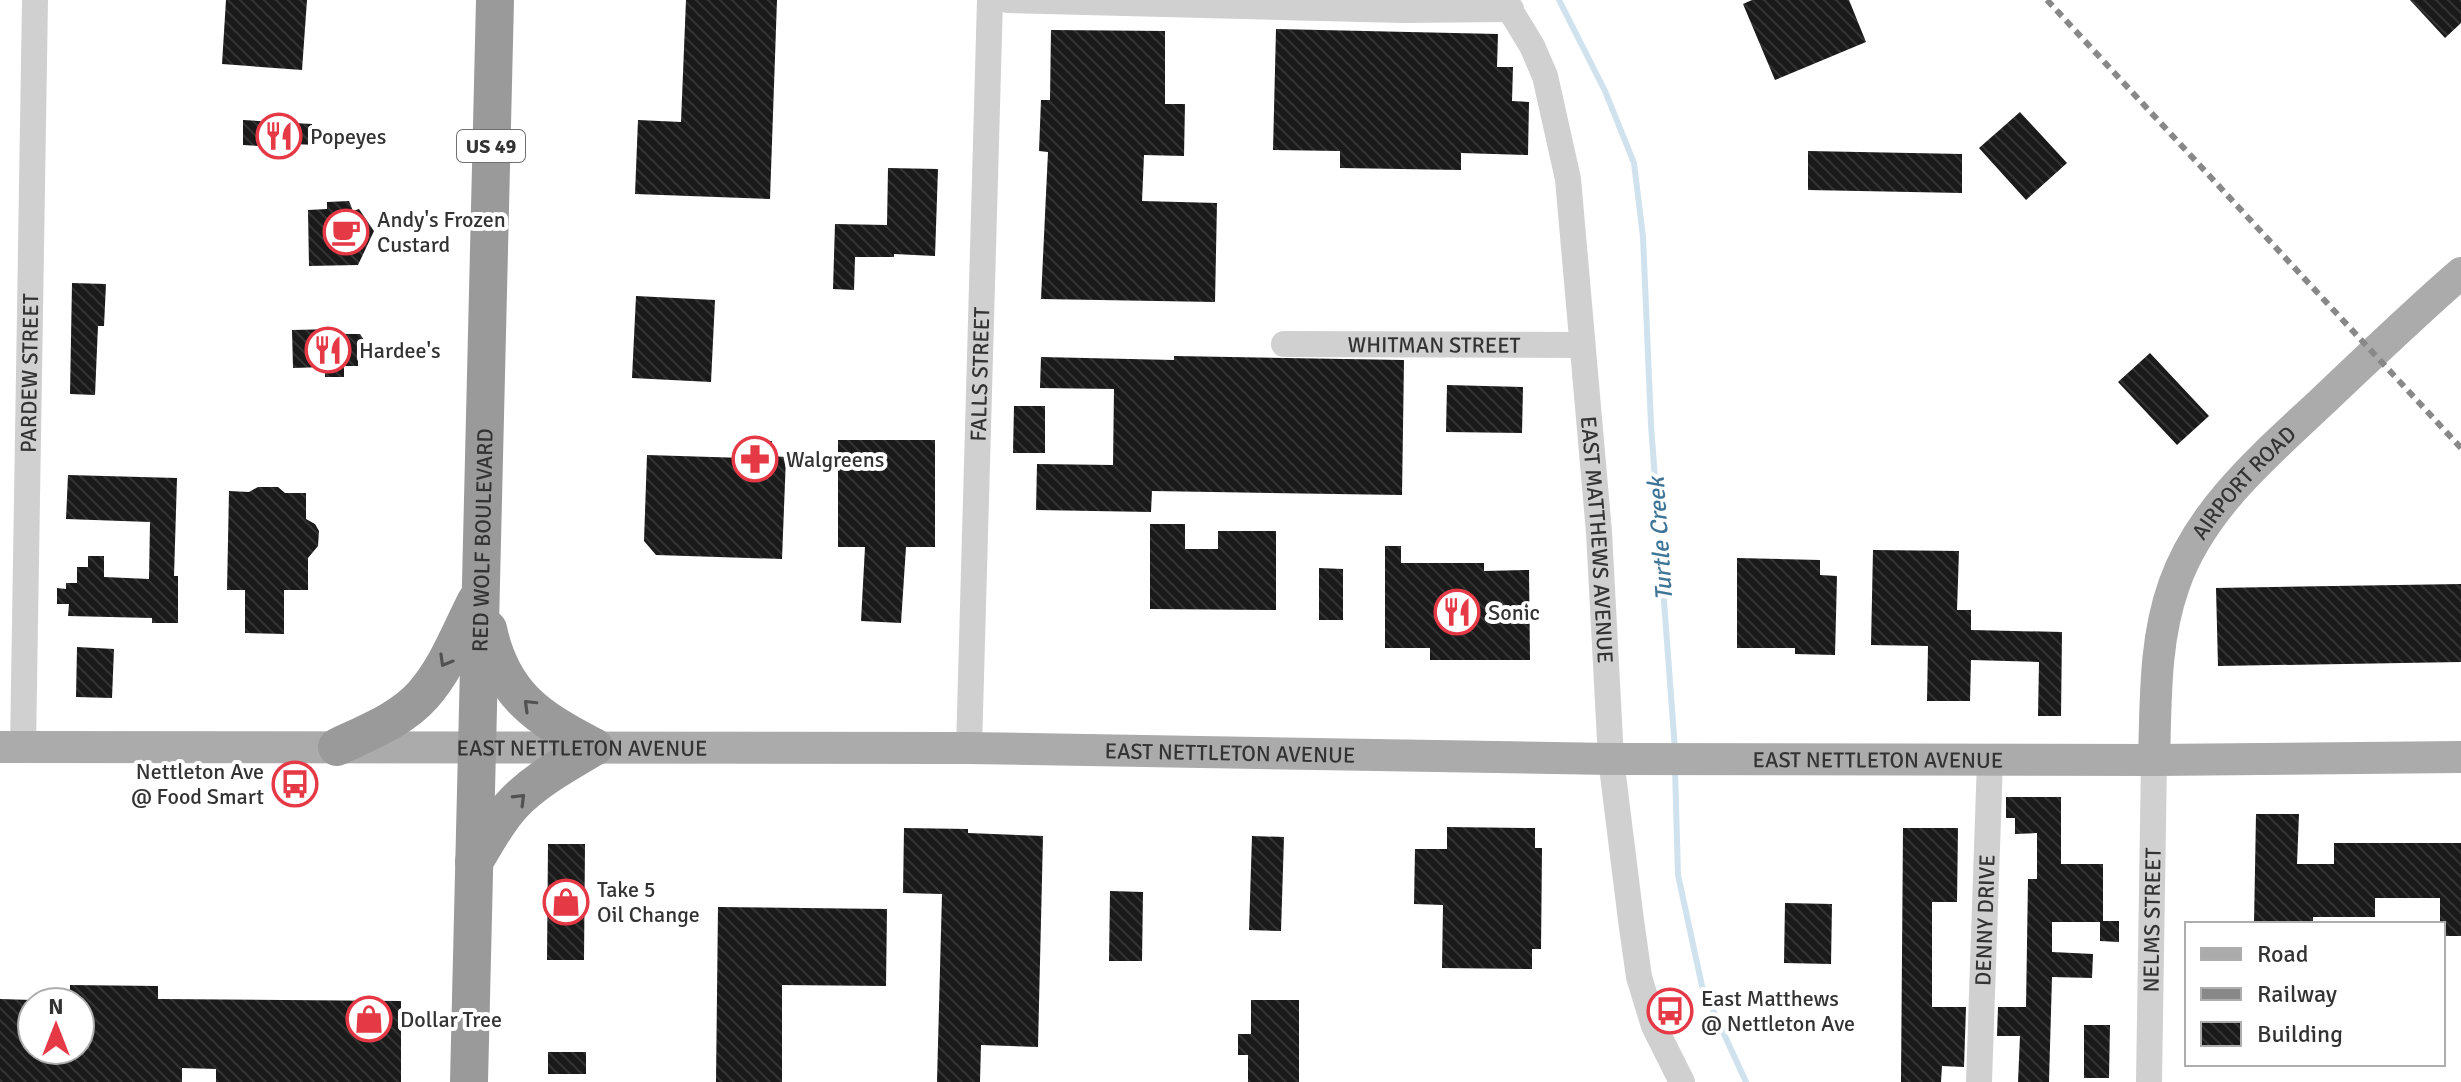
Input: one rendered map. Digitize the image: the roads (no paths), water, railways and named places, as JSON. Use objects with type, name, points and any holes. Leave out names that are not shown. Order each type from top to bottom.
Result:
[{"type":"highway","name":"RED WOLF BOULEVARD","points":[[469,1082],[495,0]]},
{"type":"highway","points":[[337,747],[390,721],[422,696],[446,661],[480,591]]},
{"type":"highway","points":[[480,591],[492,645],[503,671],[523,701],[550,724],[594,747]]},
{"type":"highway","points":[[474,862],[496,826],[520,797],[594,747]]},
{"type":"main road","name":"AIRPORT ROAD","points":[[2154,760],[2158,649],[2175,581],[2192,546],[2209,520],[2255,465],[2461,273]]},
{"type":"main road","name":"EAST NETTLETON AVENUE","points":[[11,747],[969,748],[1611,759],[2461,757]]},
{"type":"street","name":"PARDEW STREET","points":[[11,747],[35,0]]},
{"type":"street","name":"FALLS STREET","points":[[969,748],[990,0]]},
{"type":"street","points":[[1008,0],[1386,9],[1508,4]]},
{"type":"street","name":"EAST MATTHEWS AVENUE","points":[[1508,4],[1545,76],[1570,196],[1599,532],[1611,759],[1639,977],[1654,1026],[1682,1082]]},
{"type":"street","name":"WHITMAN STREET","points":[[1284,344],[1582,345]]},
{"type":"street","name":"DENNY DRIVE","points":[[1979,1082],[1990,760]]},
{"type":"street","name":"NELMS STREET","points":[[2149,1082],[2154,760]]},
{"type":"waterway","name":"Turtle Creek","points":[[1559,0],[1605,91],[1634,163],[1643,237],[1651,425],[1675,750]]},
{"type":"waterway","name":"Turtle Creek","points":[[1675,769],[1678,875],[1702,986],[1746,1082]]},
{"type":"railway","points":[[2047,0],[2461,448]]},
{"type":"place","name":"Popeyes","points":[[279,136]]},
{"type":"place","name":"Andy's Frozen Custard","points":[[346,232]]},
{"type":"place","name":"Hardee's","points":[[328,350]]},
{"type":"place","name":"Walgreens","points":[[755,459]]},
{"type":"place","name":"Sonic","points":[[1457,612]]},
{"type":"place","name":"Nettleton Ave @ Food Smart","points":[[295,784]]},
{"type":"place","name":"Take 5 Oil Change","points":[[566,902]]},
{"type":"place","name":"East Matthews @ Nettleton Ave","points":[[1670,1011]]},
{"type":"place","name":"Dollar Tree","points":[[369,1019]]}]
